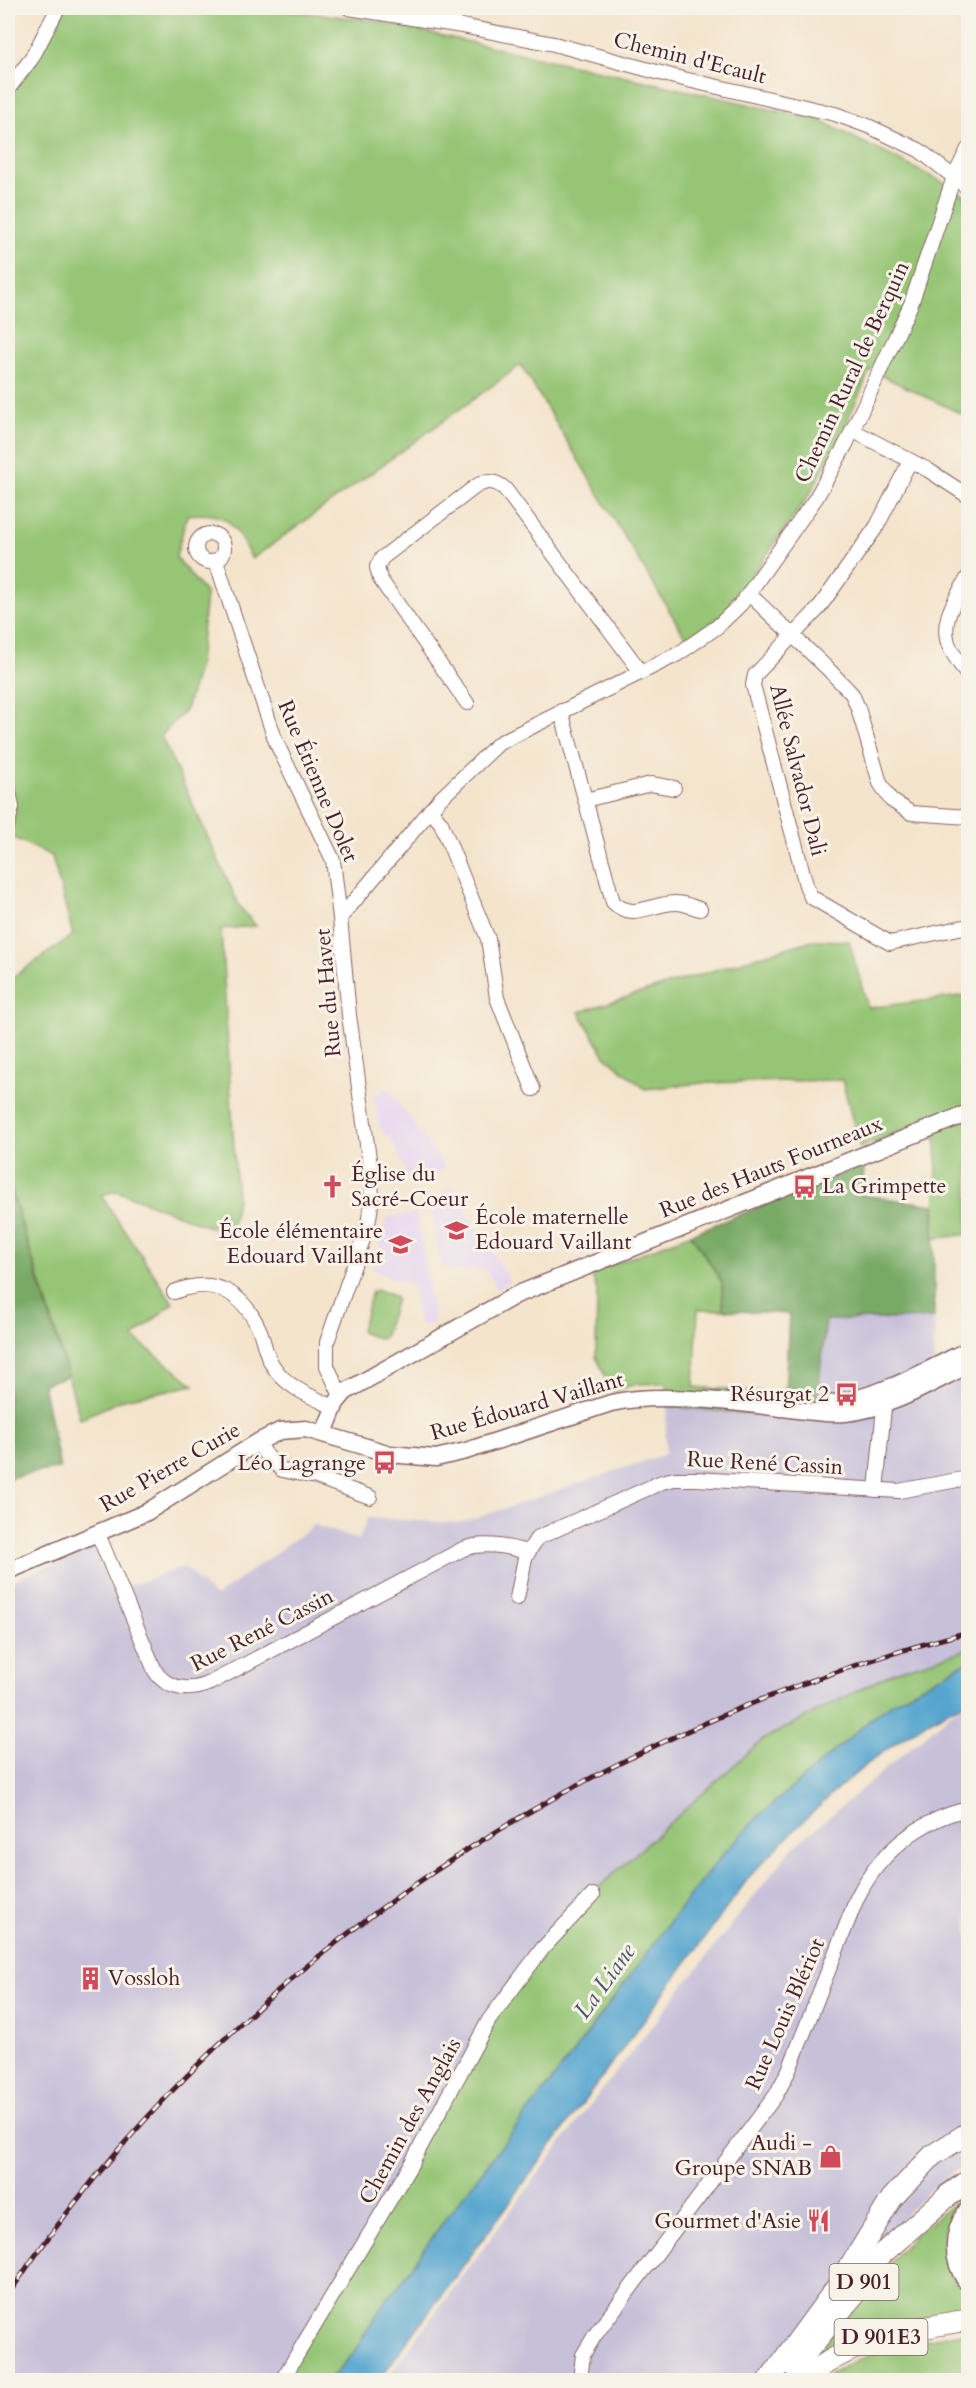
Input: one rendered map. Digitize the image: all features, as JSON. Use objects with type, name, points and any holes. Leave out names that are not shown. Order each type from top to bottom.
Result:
[{"type":"highway","name":"D 901","points":[[949,2195],[969,2182]]},
{"type":"highway","points":[[969,2214],[961,2228],[957,2247],[959,2260],[969,2279]]},
{"type":"main road","name":"D 901E3","points":[[770,2380],[842,2280],[892,2198],[933,2155],[969,2133]]},
{"type":"main road","name":"D 901","points":[[770,2380],[855,2281],[949,2195]]},
{"type":"main road","name":"D 901","points":[[784,2380],[918,2222]]},
{"type":"main road","name":"D 901E3","points":[[803,2380],[830,2361],[868,2342],[905,2331],[969,2320]]},
{"type":"street","points":[[8,89],[36,50],[58,8]]},
{"type":"street","name":"Chemin d'Ecault","points":[[349,8],[453,24],[554,44],[675,77],[835,114],[868,126],[913,147],[969,188]]},
{"type":"street","name":"Chemin Rural de Berquin","points":[[691,646],[724,622],[749,594],[816,498],[852,430],[918,288],[954,177],[969,149]]},
{"type":"street","points":[[852,430],[969,496]]},
{"type":"street","name":"Allée Salvador Dali","points":[[910,461],[877,526],[818,609],[755,675],[752,681],[809,893],[814,899],[890,943],[969,927]]},
{"type":"street","points":[[467,703],[380,579],[377,567],[382,558],[475,487],[488,482],[496,483],[505,489],[641,672]]},
{"type":"street","name":"Rue Étienne Dolet","points":[[216,561],[276,742],[331,855],[340,918]]},
{"type":"street","points":[[969,577],[950,609],[946,632],[950,647],[969,677]]},
{"type":"street","points":[[749,594],[839,680],[854,698],[882,787],[891,800],[911,813],[969,818]]},
{"type":"street","name":"Rue du Havet","points":[[337,1401],[327,1366],[327,1342],[365,1233],[372,1198],[370,1166],[349,1015],[340,918],[430,810],[499,743],[691,646]]},
{"type":"street","points":[[561,711],[608,892],[616,906],[625,911],[636,911],[676,903],[700,909]]},
{"type":"street","points":[[585,800],[646,785],[657,784],[674,788]]},
{"type":"street","points":[[8,786],[12,807],[8,823]]},
{"type":"street","points":[[430,810],[441,822],[488,939],[497,998],[534,1089]]},
{"type":"street","name":"Rue des Hauts Fourneaux","points":[[337,1401],[419,1348],[525,1291],[969,1113]]},
{"type":"street","points":[[174,1292],[191,1285],[202,1284],[236,1297],[250,1311],[273,1366],[298,1391],[337,1401],[324,1433]]},
{"type":"street","name":"Rue Édouard Vaillant","points":[[324,1433],[390,1454],[436,1458],[466,1451],[603,1405],[630,1399],[661,1398],[834,1413],[863,1410],[969,1350]]},
{"type":"street","name":"Rue Édouard Vaillant","points":[[885,1397],[969,1365]]},
{"type":"street","points":[[876,1491],[885,1397]]},
{"type":"street","name":"Rue Pierre Curie","points":[[8,1571],[147,1512],[258,1442],[287,1429],[306,1429],[324,1433]]},
{"type":"street","points":[[258,1442],[266,1455],[282,1470],[320,1478],[370,1497]]},
{"type":"street","name":"Rue René Cassin","points":[[98,1534],[155,1671],[166,1683],[188,1689],[210,1683],[463,1549],[485,1546],[527,1552],[533,1542],[541,1536],[668,1480],[696,1479],[876,1491],[910,1491],[969,1478]]},
{"type":"street","points":[[518,1598],[527,1552]]},
{"type":"street","name":"Rue Louis Blériot","points":[[580,2380],[583,2355],[595,2335],[781,2086],[857,1898],[872,1872],[889,1852],[920,1828],[949,1814],[969,1809]]},
{"type":"street","name":"Chemin des Anglais","points":[[282,2380],[410,2166],[489,2020],[543,1948],[593,1895]]},
{"type":"shaded area","name":"École maternelle Edouard Vaillant","points":[[388,1088],[445,1167],[424,1183],[416,1184],[410,1180],[391,1139],[379,1128],[374,1095]]},
{"type":"shaded area","name":"École maternelle Edouard Vaillant","points":[[451,1187],[510,1281],[498,1289],[485,1269],[451,1271],[443,1267],[431,1200]]},
{"type":"shaded area","name":"École élémentaire Edouard Vaillant","points":[[417,1214],[434,1323],[419,1326],[413,1286],[373,1270],[387,1217]]},
{"type":"shaded area","points":[[934,1318],[935,1388],[968,1373],[968,1649],[894,1672],[421,2140],[315,2317],[272,2380],[8,2380],[8,1583],[93,1546],[112,1591],[184,1567],[215,1597],[314,1525],[359,1540],[367,1518],[456,1523],[477,1518],[665,1454],[667,1406],[813,1420],[825,1320]]},
{"type":"shaded area","points":[[968,1703],[968,2162],[933,2187],[895,2225],[860,2268],[760,2380],[385,2380],[583,2114],[791,1849],[960,1706]]},
{"type":"green space","points":[[64,8],[264,8],[371,20],[819,120],[942,182],[964,195],[968,201],[968,417],[870,370],[844,429],[811,492],[727,611],[687,640],[521,365],[252,559],[229,522],[213,515],[187,515],[176,557],[206,594],[199,665],[186,709],[161,736],[240,907],[256,926],[221,929],[237,1200],[230,1235],[117,1191],[101,1195],[173,1303],[133,1337],[194,1385],[124,1399],[80,1419],[55,1329],[8,1180],[8,981],[73,935],[52,856],[8,835],[8,94]]},
{"type":"green space","points":[[812,940],[849,941],[868,1008],[968,995],[968,1234],[934,1239],[937,1163],[931,1118],[860,1148],[842,1080],[703,1083],[645,1089],[605,1056],[579,1012]]},
{"type":"green space","points":[[864,1165],[862,1195],[934,1205],[934,1318],[826,1320],[817,1397],[785,1393],[789,1314],[723,1310],[722,1282],[691,1234]]},
{"type":"green space","points":[[8,1180],[68,1376],[43,1384],[60,1468],[8,1478]]},
{"type":"green space","points":[[691,1234],[722,1282],[723,1310],[698,1309],[694,1387],[817,1397],[814,1420],[667,1406],[666,1383],[637,1384],[612,1391],[596,1357],[597,1291],[591,1273]]},
{"type":"green space","points":[[375,1290],[394,1296],[396,1299],[384,1337],[381,1339],[362,1333],[361,1330],[372,1292]]},
{"type":"green space","points":[[968,1649],[968,1661],[879,1712],[757,1818],[722,1855],[443,2222],[398,2287],[387,2298],[352,2355],[330,2380],[272,2380],[315,2317],[421,2140],[483,2026],[568,1915],[762,1740],[894,1672]]},
{"type":"green space","points":[[968,2192],[968,2313],[797,2371],[913,2236]]},
{"type":"green space","points":[[968,2332],[968,2380],[822,2380],[856,2361],[892,2348]]},
{"type":"water","name":"La Liane","points":[[968,1661],[968,1701],[907,1735],[878,1756],[824,1801],[750,1876],[379,2380],[330,2380],[352,2355],[387,2298],[398,2287],[443,2222],[722,1855],[757,1818],[879,1712]]},
{"type":"railway","points":[[8,2295],[97,2175],[198,2065],[308,1965],[427,1876],[554,1798],[687,1731],[826,1676],[968,1632]]},
{"type":"place","name":"La Grimpette","points":[[804,1186]]},
{"type":"place","name":"Église du Sacré-Coeur","points":[[333,1187]]},
{"type":"place","name":"École maternelle Edouard Vaillant","points":[[457,1230]]},
{"type":"place","name":"École élémentaire Edouard Vaillant","points":[[401,1244]]},
{"type":"place","name":"Résurgat 2","points":[[847,1394]]},
{"type":"place","name":"Léo Lagrange","points":[[384,1463]]},
{"type":"place","name":"Vossloh","points":[[90,1978]]},
{"type":"place","name":"Audi - Groupe SNAB","points":[[830,2156]]},
{"type":"place","name":"Gourmet d'Asie","points":[[819,2221]]}]
